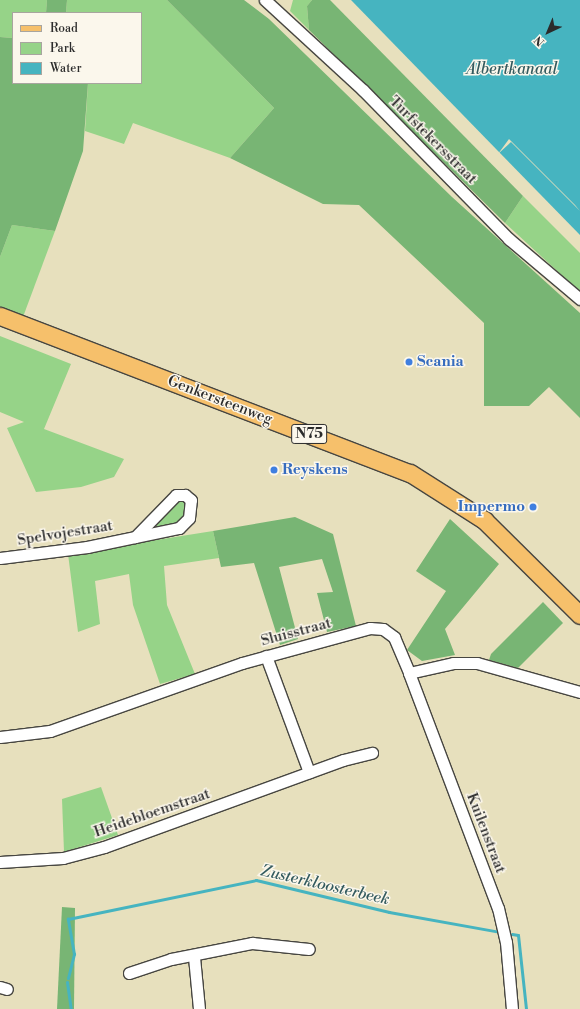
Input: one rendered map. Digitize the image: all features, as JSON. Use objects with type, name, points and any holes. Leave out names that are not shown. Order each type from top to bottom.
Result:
[{"type":"main road","name":"Genkersteenweg","points":[[0,316],[424,480],[484,520],[580,615]]},
{"type":"street","name":"Turfstekersstraat","points":[[265,0],[363,90],[509,239],[580,299]]},
{"type":"street","name":"Spelvojestraat","points":[[0,558],[87,547],[184,525],[192,510],[191,500],[185,495],[176,495],[135,536]]},
{"type":"street","name":"Sluisstraat","points":[[0,737],[50,731],[266,656],[370,628],[383,629],[394,636],[409,673]]},
{"type":"street","points":[[266,656],[309,772]]},
{"type":"street","points":[[409,673],[452,663],[476,664],[580,692]]},
{"type":"street","name":"Kuilenstraat","points":[[409,673],[498,908],[506,942],[512,1009]]},
{"type":"street","name":"Heidebloemstraat","points":[[0,862],[63,858],[104,847],[309,772],[372,753]]},
{"type":"street","points":[[129,973],[171,959],[194,957],[252,943],[309,949]]},
{"type":"street","points":[[194,957],[199,1009]]},
{"type":"green space","points":[[0,0],[47,0],[46,12],[12,12],[12,38],[0,37]]},
{"type":"green space","points":[[47,0],[67,0],[66,12],[46,12]]},
{"type":"green space","points":[[67,0],[167,0],[274,108],[230,158],[133,123],[124,144],[85,131],[88,84],[142,84],[142,12],[66,12]]},
{"type":"green space","points":[[167,0],[244,0],[269,19],[452,197],[580,313],[580,418],[549,387],[529,406],[484,406],[484,323],[359,205],[323,204],[230,158],[274,108]]},
{"type":"green space","points":[[293,0],[312,0],[307,6],[309,30],[290,11]]},
{"type":"green space","points":[[312,0],[330,0],[523,196],[505,223],[309,30],[307,6]]},
{"type":"green space","points":[[0,37],[12,38],[12,84],[88,84],[83,151],[55,231],[12,225],[0,257]]},
{"type":"green space","points":[[523,196],[580,253],[580,292],[505,223]]},
{"type":"green space","points":[[12,225],[55,231],[23,317],[0,308],[0,257]]},
{"type":"green space","points":[[0,336],[71,364],[44,429],[124,459],[114,477],[81,487],[36,492],[7,428],[24,422],[0,412]]},
{"type":"green space","points":[[183,499],[188,504],[182,522],[155,528],[175,501]]},
{"type":"green space","points":[[295,517],[333,534],[356,626],[327,632],[317,593],[333,592],[322,559],[279,567],[298,639],[280,645],[254,563],[221,567],[213,531]]},
{"type":"green space","points":[[450,519],[499,564],[445,629],[455,655],[422,661],[407,650],[446,591],[416,571]]},
{"type":"green space","points":[[213,531],[219,558],[164,566],[167,605],[195,674],[160,684],[133,605],[129,574],[95,581],[100,624],[78,632],[68,554]]},
{"type":"green space","points":[[543,602],[563,623],[518,668],[489,660],[491,654]]},
{"type":"green space","points":[[101,787],[118,835],[64,852],[62,799]]},
{"type":"green space","points":[[62,907],[75,908],[74,1009],[57,1009]]},
{"type":"water","name":"Albertkanaal","points":[[351,0],[580,0],[580,235],[498,151]]},
{"type":"pier","points":[[509,139],[580,211],[511,142],[498,154]]},
{"type":"waterway","name":"Zusterkloosterbeek","points":[[68,978],[74,954],[68,919],[256,880],[389,912],[495,931]]},
{"type":"waterway","name":"Zusterkloosterbeek","points":[[512,934],[518,935],[526,1009]]},
{"type":"waterway","name":"Zusterkloosterbeek","points":[[67,982],[71,1009]]},
{"type":"place","name":"Scania","points":[[409,362]]},
{"type":"place","name":"Reyskens","points":[[274,470]]},
{"type":"place","name":"Impermo","points":[[533,507]]}]
